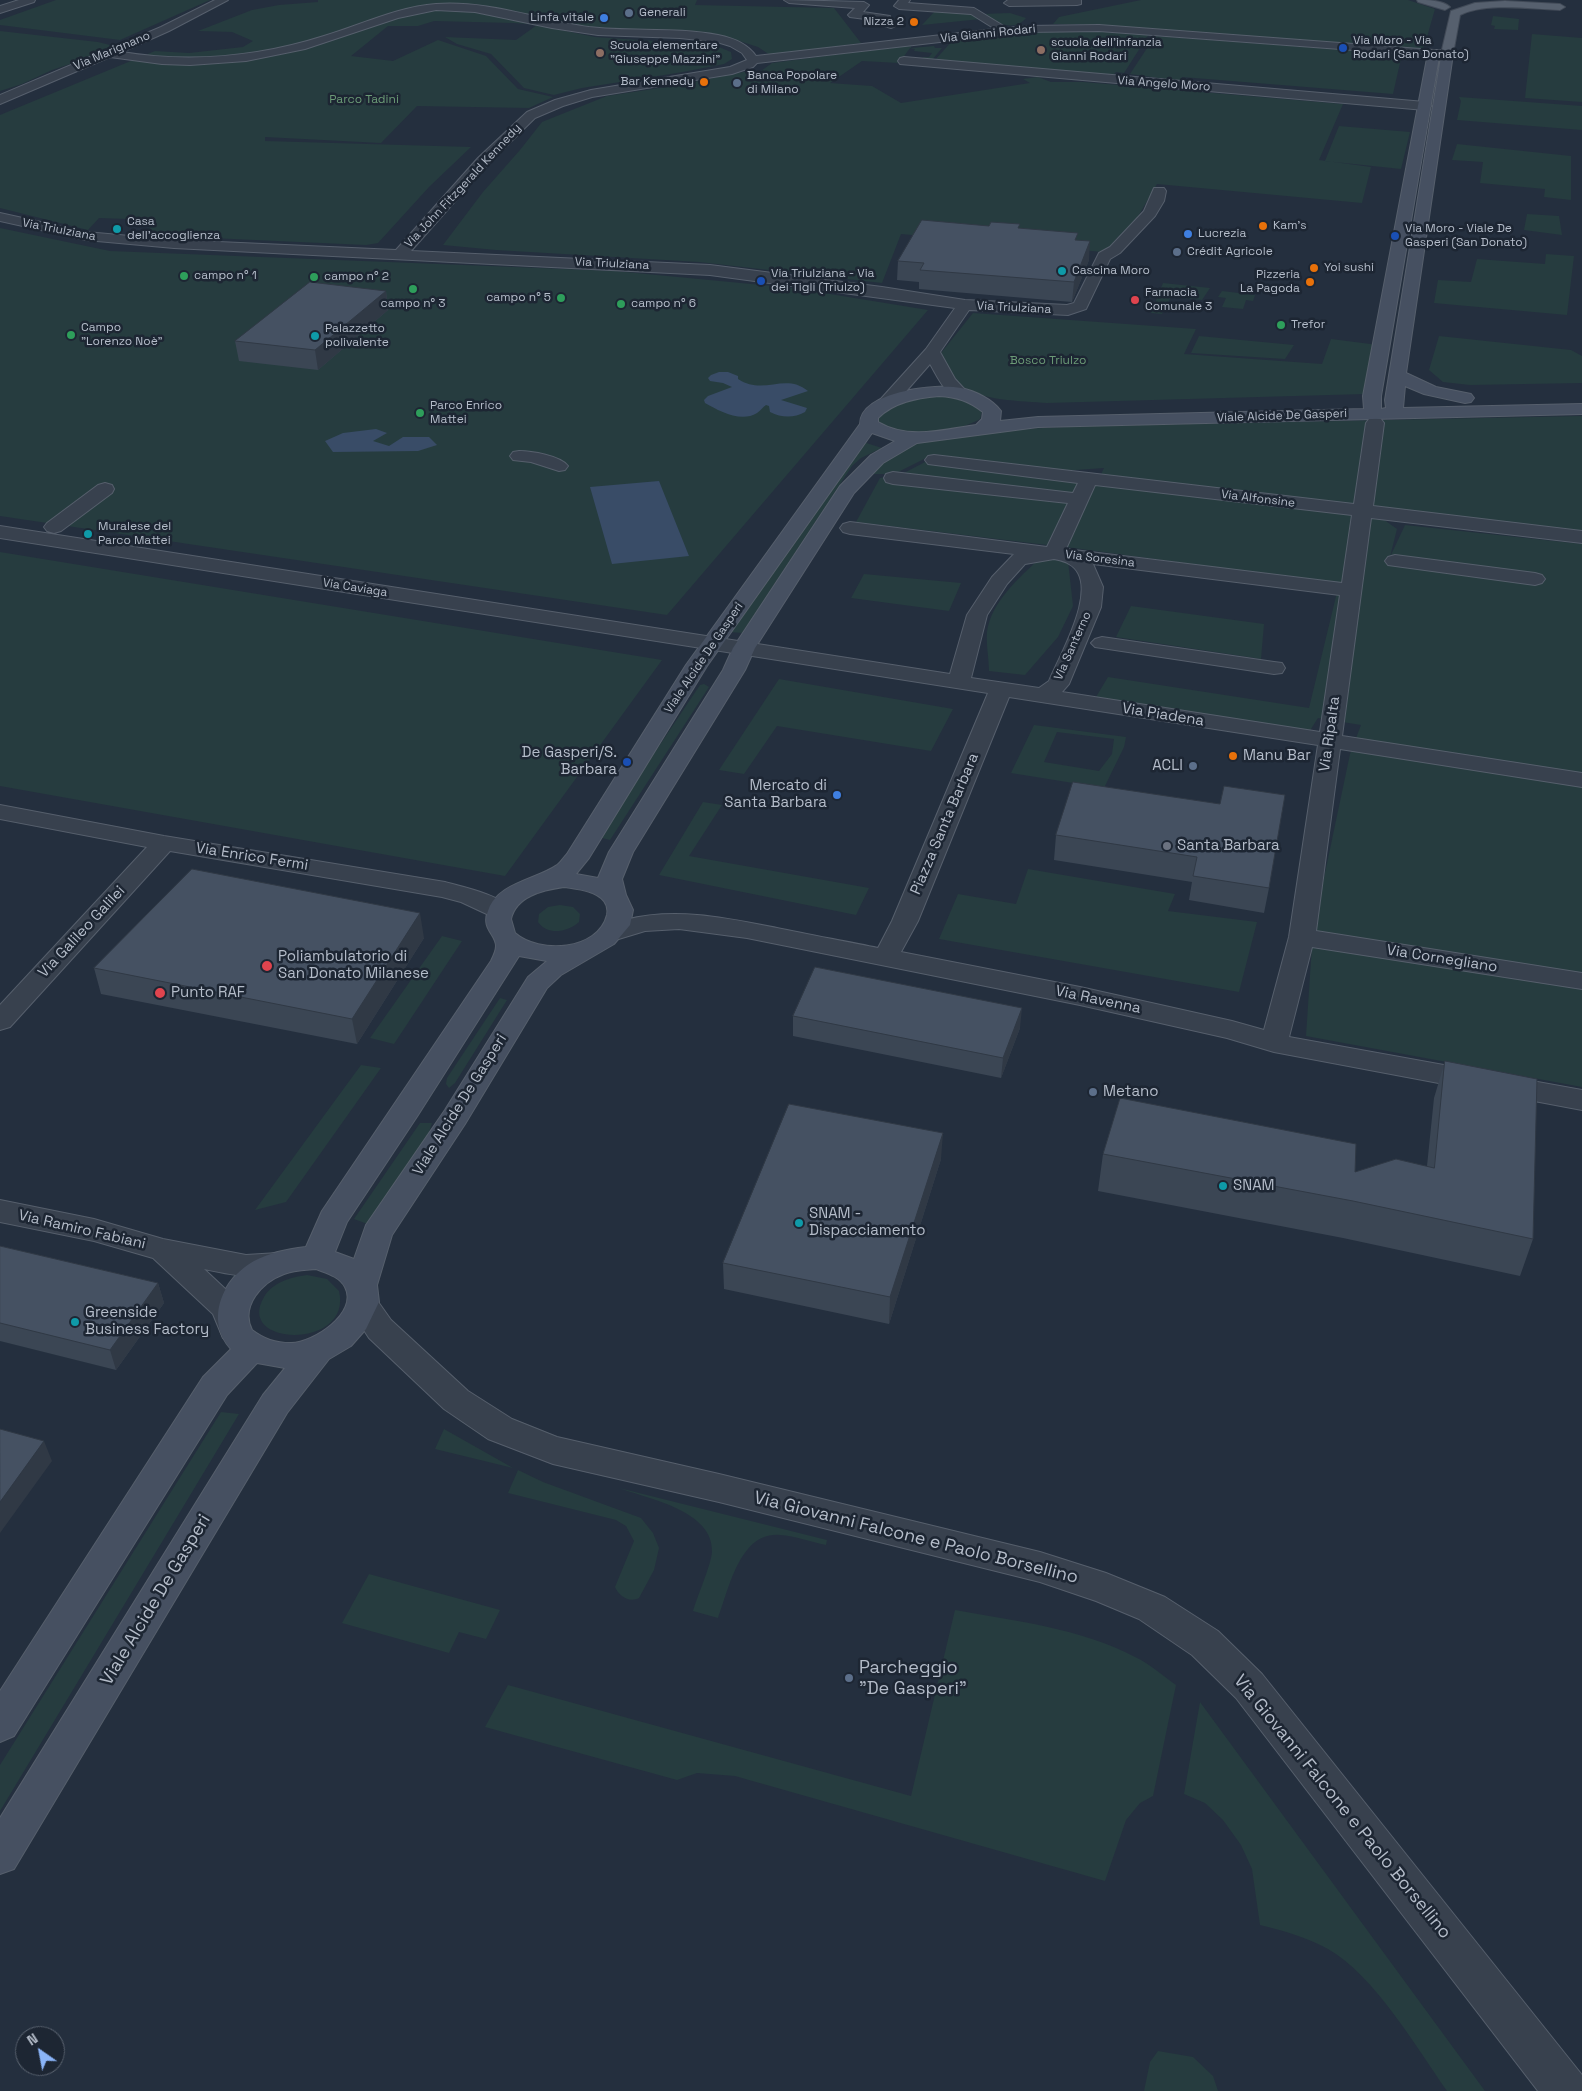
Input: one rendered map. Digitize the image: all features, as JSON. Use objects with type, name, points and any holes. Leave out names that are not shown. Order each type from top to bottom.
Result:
[{"type":"main road","points":[[1422,0],[1445,3],[1440,30]]},
{"type":"main road","points":[[1464,0],[1560,7]]},
{"type":"main road","points":[[1511,0],[1574,5]]},
{"type":"main road","points":[[1542,0],[1574,5]]},
{"type":"main road","points":[[1439,51],[1455,13],[1460,8],[1491,5],[1560,7],[1574,5]]},
{"type":"street","points":[[0,10],[30,0]]},
{"type":"street","name":"Via Marignano","points":[[0,100],[165,29],[224,0]]},
{"type":"street","points":[[786,1],[866,4],[854,15],[889,21],[905,27],[922,38]]},
{"type":"street","points":[[889,21],[898,4],[933,9],[980,11],[980,13],[1015,12],[1076,1],[1090,4]]},
{"type":"street","points":[[108,53],[139,60],[165,62],[219,60],[251,56],[326,40],[419,9],[456,6],[491,10],[569,28],[597,32],[718,39],[741,46],[749,51],[753,60]]},
{"type":"street","points":[[922,21],[933,9]]},
{"type":"street","points":[[974,11],[1002,29]]},
{"type":"street","points":[[966,21],[986,19]]},
{"type":"street","points":[[858,26],[889,21]]},
{"type":"street","name":"Via Gianni Rodari","points":[[753,60],[998,32],[1068,28],[1099,28],[1439,51]]},
{"type":"street","points":[[1373,412],[1425,106],[1439,51]]},
{"type":"street","points":[[1395,407],[1439,51]]},
{"type":"street","name":"Via John Fitzgerald Kennedy","points":[[399,255],[483,161],[531,115],[570,99],[616,89],[732,70],[750,64],[753,60]]},
{"type":"street","name":"Via Angelo Moro","points":[[904,61],[975,69],[1425,106]]},
{"type":"street","name":"Via Triulziana","points":[[0,217],[67,233],[102,238],[251,248],[710,270],[882,292],[965,305],[1068,310],[1078,307],[1104,256],[1115,250],[1150,213],[1157,201],[1159,191]]},
{"type":"street","points":[[888,401],[932,352],[965,305]]},
{"type":"street","points":[[932,352],[948,381],[959,393]]},
{"type":"street","points":[[1398,375],[1421,388],[1465,398]]},
{"type":"street","points":[[888,401],[921,394],[959,393]]},
{"type":"street","name":"Viale Alcide De Gasperi","points":[[959,393],[983,404],[1014,407],[1373,412]]},
{"type":"street","name":"Viale Alcide De Gasperi","points":[[614,897],[610,886],[610,879],[621,852],[729,678],[744,648],[846,490],[877,458],[911,439],[1038,422],[1373,412],[1395,407],[1465,398],[1582,394]]},
{"type":"street","name":"Viale Alcide De Gasperi","points":[[536,884],[566,870],[577,858],[654,731],[711,644],[870,424],[869,416],[874,409],[888,401]]},
{"type":"street","points":[[982,428],[991,421],[992,411],[983,404]]},
{"type":"street","name":"Viale Alcide De Gasperi","points":[[1395,407],[1582,409]]},
{"type":"street","name":"Via Ripalta","points":[[1274,1043],[1302,937],[1362,511],[1373,412]]},
{"type":"street","points":[[870,424],[880,432],[894,437],[911,439]]},
{"type":"street","points":[[519,456],[533,457],[559,466]]},
{"type":"street","name":"Via Alfonsine","points":[[934,460],[1582,537]]},
{"type":"street","points":[[1054,553],[1080,500],[1096,461]]},
{"type":"street","points":[[893,478],[1080,500]]},
{"type":"street","points":[[54,527],[105,489]]},
{"type":"street","name":"Via Soresina","points":[[850,528],[1351,590]]},
{"type":"street","name":"Via Caviaga","points":[[0,532],[711,644]]},
{"type":"street","name":"Via Santerno","points":[[959,682],[977,615],[999,582],[1019,559],[1054,553],[1076,559],[1086,568],[1093,587],[1090,607],[1058,684],[1043,696]]},
{"type":"street","points":[[1395,561],[1535,579]]},
{"type":"street","points":[[1102,643],[1274,668]]},
{"type":"street","points":[[711,644],[744,648]]},
{"type":"street","name":"Via Piadena","points":[[744,648],[1582,780]]},
{"type":"street","name":"Piazza Santa Barbara","points":[[886,957],[905,921],[1001,689]]},
{"type":"street","name":"Via Enrico Fermi","points":[[0,812],[164,843],[437,889],[470,897],[500,911]]},
{"type":"street","name":"Via Galileo Galilei","points":[[0,1021],[164,843]]},
{"type":"street","points":[[554,881],[578,881],[601,888],[614,897],[619,905],[621,915],[612,933],[589,948],[570,953],[545,954],[526,950],[508,940],[502,934],[499,926],[500,911],[504,904],[515,894],[536,884],[554,881]]},
{"type":"street","name":"Via Ravenna","points":[[612,933],[630,926],[653,921],[705,923],[1109,1002],[1232,1030],[1274,1043],[1582,1100]]},
{"type":"street","name":"Via Cornegliano","points":[[1302,937],[1582,981]]},
{"type":"street","points":[[317,1258],[333,1219],[504,960],[509,948],[508,940]]},
{"type":"street","name":"Viale Alcide De Gasperi","points":[[243,1338],[266,1353],[283,1356],[301,1354],[331,1344],[364,1311],[377,1233],[464,1101],[537,983],[547,973],[589,948]]},
{"type":"street","points":[[419,1091],[464,1101]]},
{"type":"street","name":"Via Ramiro Fabiani","points":[[0,1211],[94,1230],[163,1250],[246,1266],[278,1264]]},
{"type":"street","name":"Via Ramiro Fabiani","points":[[163,1250],[226,1308],[243,1338]]},
{"type":"street","points":[[0,1724],[215,1386],[243,1338],[231,1314],[235,1299],[245,1284],[260,1272],[278,1264],[297,1259],[317,1258],[332,1261],[345,1266],[355,1274],[364,1311]]},
{"type":"street","name":"Via Giovanni Falcone e Paolo Borsellino","points":[[364,1311],[456,1400],[500,1429],[553,1450],[1040,1566],[1106,1589],[1152,1608],[1205,1643],[1249,1686],[1566,2091]]},
{"type":"street","name":"Viale Alcide De Gasperi","points":[[0,1855],[275,1404],[318,1349]]},
{"type":"green space","points":[[56,0],[210,0],[120,40],[0,25],[0,20]]},
{"type":"green space","name":"Parco Tadini","points":[[318,0],[697,0],[695,5],[834,8],[861,43],[770,55],[758,47],[730,38],[513,23],[434,21],[418,26],[388,26],[351,56],[393,61],[438,40],[486,56],[518,89],[553,97],[529,108],[417,106],[381,143],[265,137],[265,141],[471,147],[429,187],[378,243],[366,245],[144,235],[155,220],[99,218],[88,230],[0,208],[0,115],[155,51],[189,53],[243,47],[253,41],[232,32],[198,31],[252,10],[279,5],[318,2]]},
{"type":"green space","points":[[1141,0],[1408,0],[1435,9],[1423,51],[1102,25],[1053,24],[1059,17]]},
{"type":"green space","points":[[935,11],[973,14],[981,19],[922,25]]},
{"type":"green space","points":[[1010,13],[1026,18],[1016,25],[1004,25],[982,14]]},
{"type":"green space","points":[[1493,16],[1519,19],[1518,30],[1494,29],[1495,26],[1491,25]]},
{"type":"green space","points":[[537,25],[595,37],[714,45],[731,52],[732,59],[724,64],[582,88],[554,95],[524,88],[491,54],[457,44],[445,37],[516,40]]},
{"type":"green space","name":"scuola dell'infanzia Gianni Rodari","points":[[1067,30],[1149,34],[1124,73],[1116,72],[1111,77],[935,60],[953,40]]},
{"type":"green space","points":[[0,31],[110,45],[107,49],[85,59],[0,91]]},
{"type":"green space","points":[[1532,34],[1582,38],[1582,102],[1525,98]]},
{"type":"green space","points":[[1155,36],[1402,54],[1393,94],[1182,77],[1180,81],[1130,74]]},
{"type":"green space","points":[[911,46],[911,48],[934,46],[935,48],[942,48],[932,60],[924,59],[923,57],[929,57],[932,53],[914,51],[915,49],[910,48],[899,63],[862,61],[830,83],[872,86],[901,103],[1030,83],[1023,79],[1038,77],[1051,82],[1083,82],[1343,104],[1319,160],[1371,167],[1362,203],[1157,184],[1136,220],[1116,239],[1111,247],[1103,252],[901,234],[882,283],[699,262],[443,245],[483,192],[542,122],[607,96],[679,85],[743,72],[761,71],[772,63]]},
{"type":"green space","points":[[1459,97],[1582,106],[1582,130],[1457,120],[1461,101]]},
{"type":"green space","points":[[1339,126],[1410,132],[1401,169],[1325,161]]},
{"type":"green space","points":[[1457,144],[1571,156],[1571,200],[1544,197],[1545,189],[1480,183],[1483,162],[1452,160]]},
{"type":"green space","points":[[1527,214],[1559,216],[1562,235],[1524,230]]},
{"type":"green space","name":"Parco Enrico Mattei","points":[[0,228],[110,251],[615,271],[793,288],[928,310],[667,615],[0,516]]},
{"type":"green space","points":[[1546,254],[1574,256],[1567,315],[1434,303],[1438,280],[1471,282],[1477,259],[1545,264]]},
{"type":"green space","points":[[1163,283],[1210,288],[1202,300],[1171,297],[1162,314],[1151,313]]},
{"type":"green space","points":[[1222,291],[1255,295],[1253,301],[1246,300],[1243,309],[1222,307],[1226,298],[1218,297]]},
{"type":"green space","name":"Bosco Triulzo","points":[[973,313],[1196,329],[1184,354],[1322,364],[1331,339],[1378,345],[1365,394],[1026,402],[989,397],[967,390],[950,374],[941,353]]},
{"type":"green space","points":[[1199,336],[1294,345],[1285,359],[1191,353]]},
{"type":"green space","points":[[1439,336],[1571,350],[1582,356],[1582,383],[1470,385],[1443,382],[1429,370]]},
{"type":"green space","points":[[941,396],[968,402],[982,411],[980,419],[952,429],[920,434],[898,432],[879,423],[879,417],[892,406],[907,400]]},
{"type":"green space","points":[[1582,416],[1582,535],[1376,514],[1397,529],[1390,557],[1405,525],[1582,544],[1582,1087],[1306,1036],[1313,930],[1350,754],[1361,725],[1318,718],[1309,732],[1096,697],[1108,677],[1309,708],[1339,584],[1066,547],[1104,468],[1062,471],[997,462],[930,456],[894,474],[866,474],[914,442],[994,430],[1091,426]]},
{"type":"green space","points":[[860,441],[882,448],[861,458],[852,466],[742,633],[730,632]]},
{"type":"green space","points":[[925,462],[1079,480],[1047,545],[856,522],[880,478],[904,473]]},
{"type":"green space","points":[[0,552],[662,660],[505,876],[0,786]]},
{"type":"green space","points":[[1040,558],[1068,561],[1073,606],[1058,637],[1025,675],[989,671],[987,632],[994,611],[1007,591]]},
{"type":"green space","points":[[864,574],[961,583],[949,611],[851,598]]},
{"type":"green space","points":[[1131,606],[1264,624],[1261,659],[1116,637]]},
{"type":"green space","points":[[779,679],[953,709],[931,751],[777,726],[744,774],[719,770]]},
{"type":"green space","points":[[704,684],[709,687],[610,840],[598,837],[700,685]]},
{"type":"green space","points":[[1034,725],[1126,737],[1124,747],[1104,788],[1011,773]],"holes":[[[1057,732],[1114,739],[1112,754],[1099,771],[1044,762]]]},
{"type":"green space","points":[[703,802],[722,805],[689,856],[869,888],[856,915],[659,875]]},
{"type":"green space","points":[[1028,869],[1175,894],[1168,911],[1257,922],[1239,992],[939,939],[958,894],[1016,904]]},
{"type":"green space","points":[[560,905],[573,907],[580,914],[579,922],[564,930],[552,931],[538,922],[539,914],[548,907]]},
{"type":"green space","points":[[442,936],[462,941],[394,1044],[370,1038]]},
{"type":"green space","points":[[500,998],[507,1000],[455,1083],[449,1088],[446,1084],[447,1078]]},
{"type":"green space","points":[[361,1065],[381,1068],[286,1202],[255,1210]]},
{"type":"green space","points":[[420,1123],[432,1123],[429,1132],[373,1226],[354,1219]]},
{"type":"green space","points":[[307,1275],[327,1279],[339,1291],[339,1310],[329,1324],[314,1332],[296,1335],[278,1333],[265,1325],[259,1314],[264,1297],[268,1292],[283,1281]]},
{"type":"green space","points":[[221,1412],[239,1414],[0,1811],[0,1765]]},
{"type":"green space","points":[[444,1429],[513,1468],[435,1449]]},
{"type":"green space","points":[[518,1470],[543,1482],[641,1518],[653,1533],[659,1548],[654,1570],[639,1598],[632,1600],[625,1598],[615,1587],[634,1541],[626,1526],[616,1520],[508,1493]]},
{"type":"green space","points":[[619,1488],[827,1540],[826,1545],[780,1535],[766,1536],[755,1542],[738,1564],[718,1618],[693,1611],[712,1552],[710,1538],[703,1526],[678,1509]]},
{"type":"green space","points":[[369,1574],[500,1610],[486,1639],[459,1632],[449,1653],[342,1623]]},
{"type":"green space","points":[[955,1610],[1024,1622],[1092,1639],[1141,1660],[1176,1685],[1153,1796],[1140,1803],[1126,1820],[1105,1881],[735,1776],[697,1773],[677,1780],[485,1727],[508,1685],[911,1796]]},
{"type":"green space","points":[[1200,1702],[1485,2091],[1447,2091],[1394,2014],[1362,1976],[1328,1949],[1286,1932],[1260,1925],[1252,1869],[1241,1845],[1223,1820],[1205,1803],[1184,1794]]},
{"type":"green space","points":[[1158,2051],[1193,2057],[1213,2076],[1218,2091],[1144,2091],[1150,2062]]},
{"type":"water","points":[[719,372],[728,372],[738,376],[738,379],[748,384],[766,385],[783,383],[799,386],[808,391],[781,400],[807,408],[801,414],[788,416],[770,412],[769,406],[766,405],[751,416],[730,415],[705,403],[704,400],[708,396],[732,387],[710,381],[708,378],[711,375]]},
{"type":"water","points":[[376,429],[387,433],[373,441],[389,446],[403,437],[429,437],[437,445],[418,451],[333,452],[325,441],[343,433]]},
{"type":"water","points":[[659,481],[689,556],[612,564],[590,487]]},
{"type":"building","points":[[922,220],[989,226],[991,222],[1020,224],[1018,228],[1078,233],[1075,240],[1090,241],[1074,282],[920,270],[924,263],[898,261]]},
{"type":"building","points":[[310,282],[386,291],[315,350],[235,341]]},
{"type":"building","name":"Santa Barbara","points":[[1073,782],[1220,804],[1224,786],[1285,795],[1269,888],[1193,876],[1197,857],[1056,835]]},
{"type":"building","name":"Poliambulatorio di San Donato Milanese","points":[[192,869],[420,913],[352,1019],[94,968]]},
{"type":"building","points":[[815,967],[1022,1008],[1003,1058],[793,1016]]},
{"type":"building","points":[[1445,1061],[1537,1079],[1533,1239],[1353,1201],[1103,1154],[1120,1098],[1356,1144],[1355,1172],[1396,1159],[1434,1168]]},
{"type":"building","name":"SNAM - Dispacciamento","points":[[789,1104],[943,1133],[890,1297],[723,1263]]},
{"type":"building","name":"Greenside Business Factory","points":[[0,1246],[158,1283],[110,1350],[0,1323]]},
{"type":"building","points":[[0,1429],[44,1441],[0,1502]]},
{"type":"place","name":"Generali","points":[[629,13]]},
{"type":"place","name":"Linfa vitale","points":[[604,18]]},
{"type":"place","name":"Nizza 2","points":[[914,22]]},
{"type":"place","name":"Via Moro - Via Rodari (San Donato)","points":[[1343,48]]},
{"type":"place","name":"scuola dell'infanzia Gianni Rodari","points":[[1041,50]]},
{"type":"place","name":"Scuola elementare \"Giuseppe Mazzini\"","points":[[600,53]]},
{"type":"place","name":"Bar Kennedy","points":[[704,82]]},
{"type":"place","name":"Banca Popolare di Milano","points":[[737,83]]},
{"type":"place","name":"Kam's","points":[[1263,226]]},
{"type":"place","name":"Casa dell'accoglienza","points":[[117,229]]},
{"type":"place","name":"Lucrezia","points":[[1188,234]]},
{"type":"place","name":"Via Moro - Viale De Gasperi (San Donato)","points":[[1395,236]]},
{"type":"place","name":"Crédit Agricole","points":[[1177,252]]},
{"type":"place","name":"Yoi sushi","points":[[1314,268]]},
{"type":"place","name":"Cascina Moro","points":[[1062,271]]},
{"type":"place","name":"campo n° 1","points":[[184,276]]},
{"type":"place","name":"campo n° 2","points":[[314,277]]},
{"type":"place","name":"Via Triulziana - Via dei Tigli (Triulzo)","points":[[761,281]]},
{"type":"place","name":"Pizzeria La Pagoda","points":[[1310,282]]},
{"type":"place","name":"campo n° 3","points":[[413,289]]},
{"type":"place","name":"campo n° 5","points":[[561,298]]},
{"type":"place","name":"Farmacia Comunale 3","points":[[1135,300]]},
{"type":"place","name":"campo n° 6","points":[[621,304]]},
{"type":"place","name":"Trefor","points":[[1281,325]]},
{"type":"place","name":"Campo \"Lorenzo Noè\"","points":[[71,335]]},
{"type":"place","name":"Palazzetto polivalente","points":[[315,336]]},
{"type":"place","name":"Parco Enrico Mattei","points":[[420,413]]},
{"type":"place","name":"Muralese del Parco Mattei","points":[[88,534]]},
{"type":"place","name":"Manu Bar","points":[[1233,756]]},
{"type":"place","name":"De Gasperi/S. Barbara","points":[[627,762]]},
{"type":"place","name":"ACLI","points":[[1193,766]]},
{"type":"place","name":"Mercato di Santa Barbara","points":[[837,795]]},
{"type":"place","name":"Santa Barbara","points":[[1167,846]]},
{"type":"place","name":"Poliambulatorio di San Donato Milanese","points":[[267,966]]},
{"type":"place","name":"Punto RAF","points":[[160,993]]},
{"type":"place","name":"Metano","points":[[1093,1092]]},
{"type":"place","name":"SNAM","points":[[1223,1186]]},
{"type":"place","name":"SNAM - Dispacciamento","points":[[799,1223]]},
{"type":"place","name":"Greenside Business Factory","points":[[75,1322]]},
{"type":"place","name":"Parcheggio \"De Gasperi\"","points":[[849,1678]]}]
